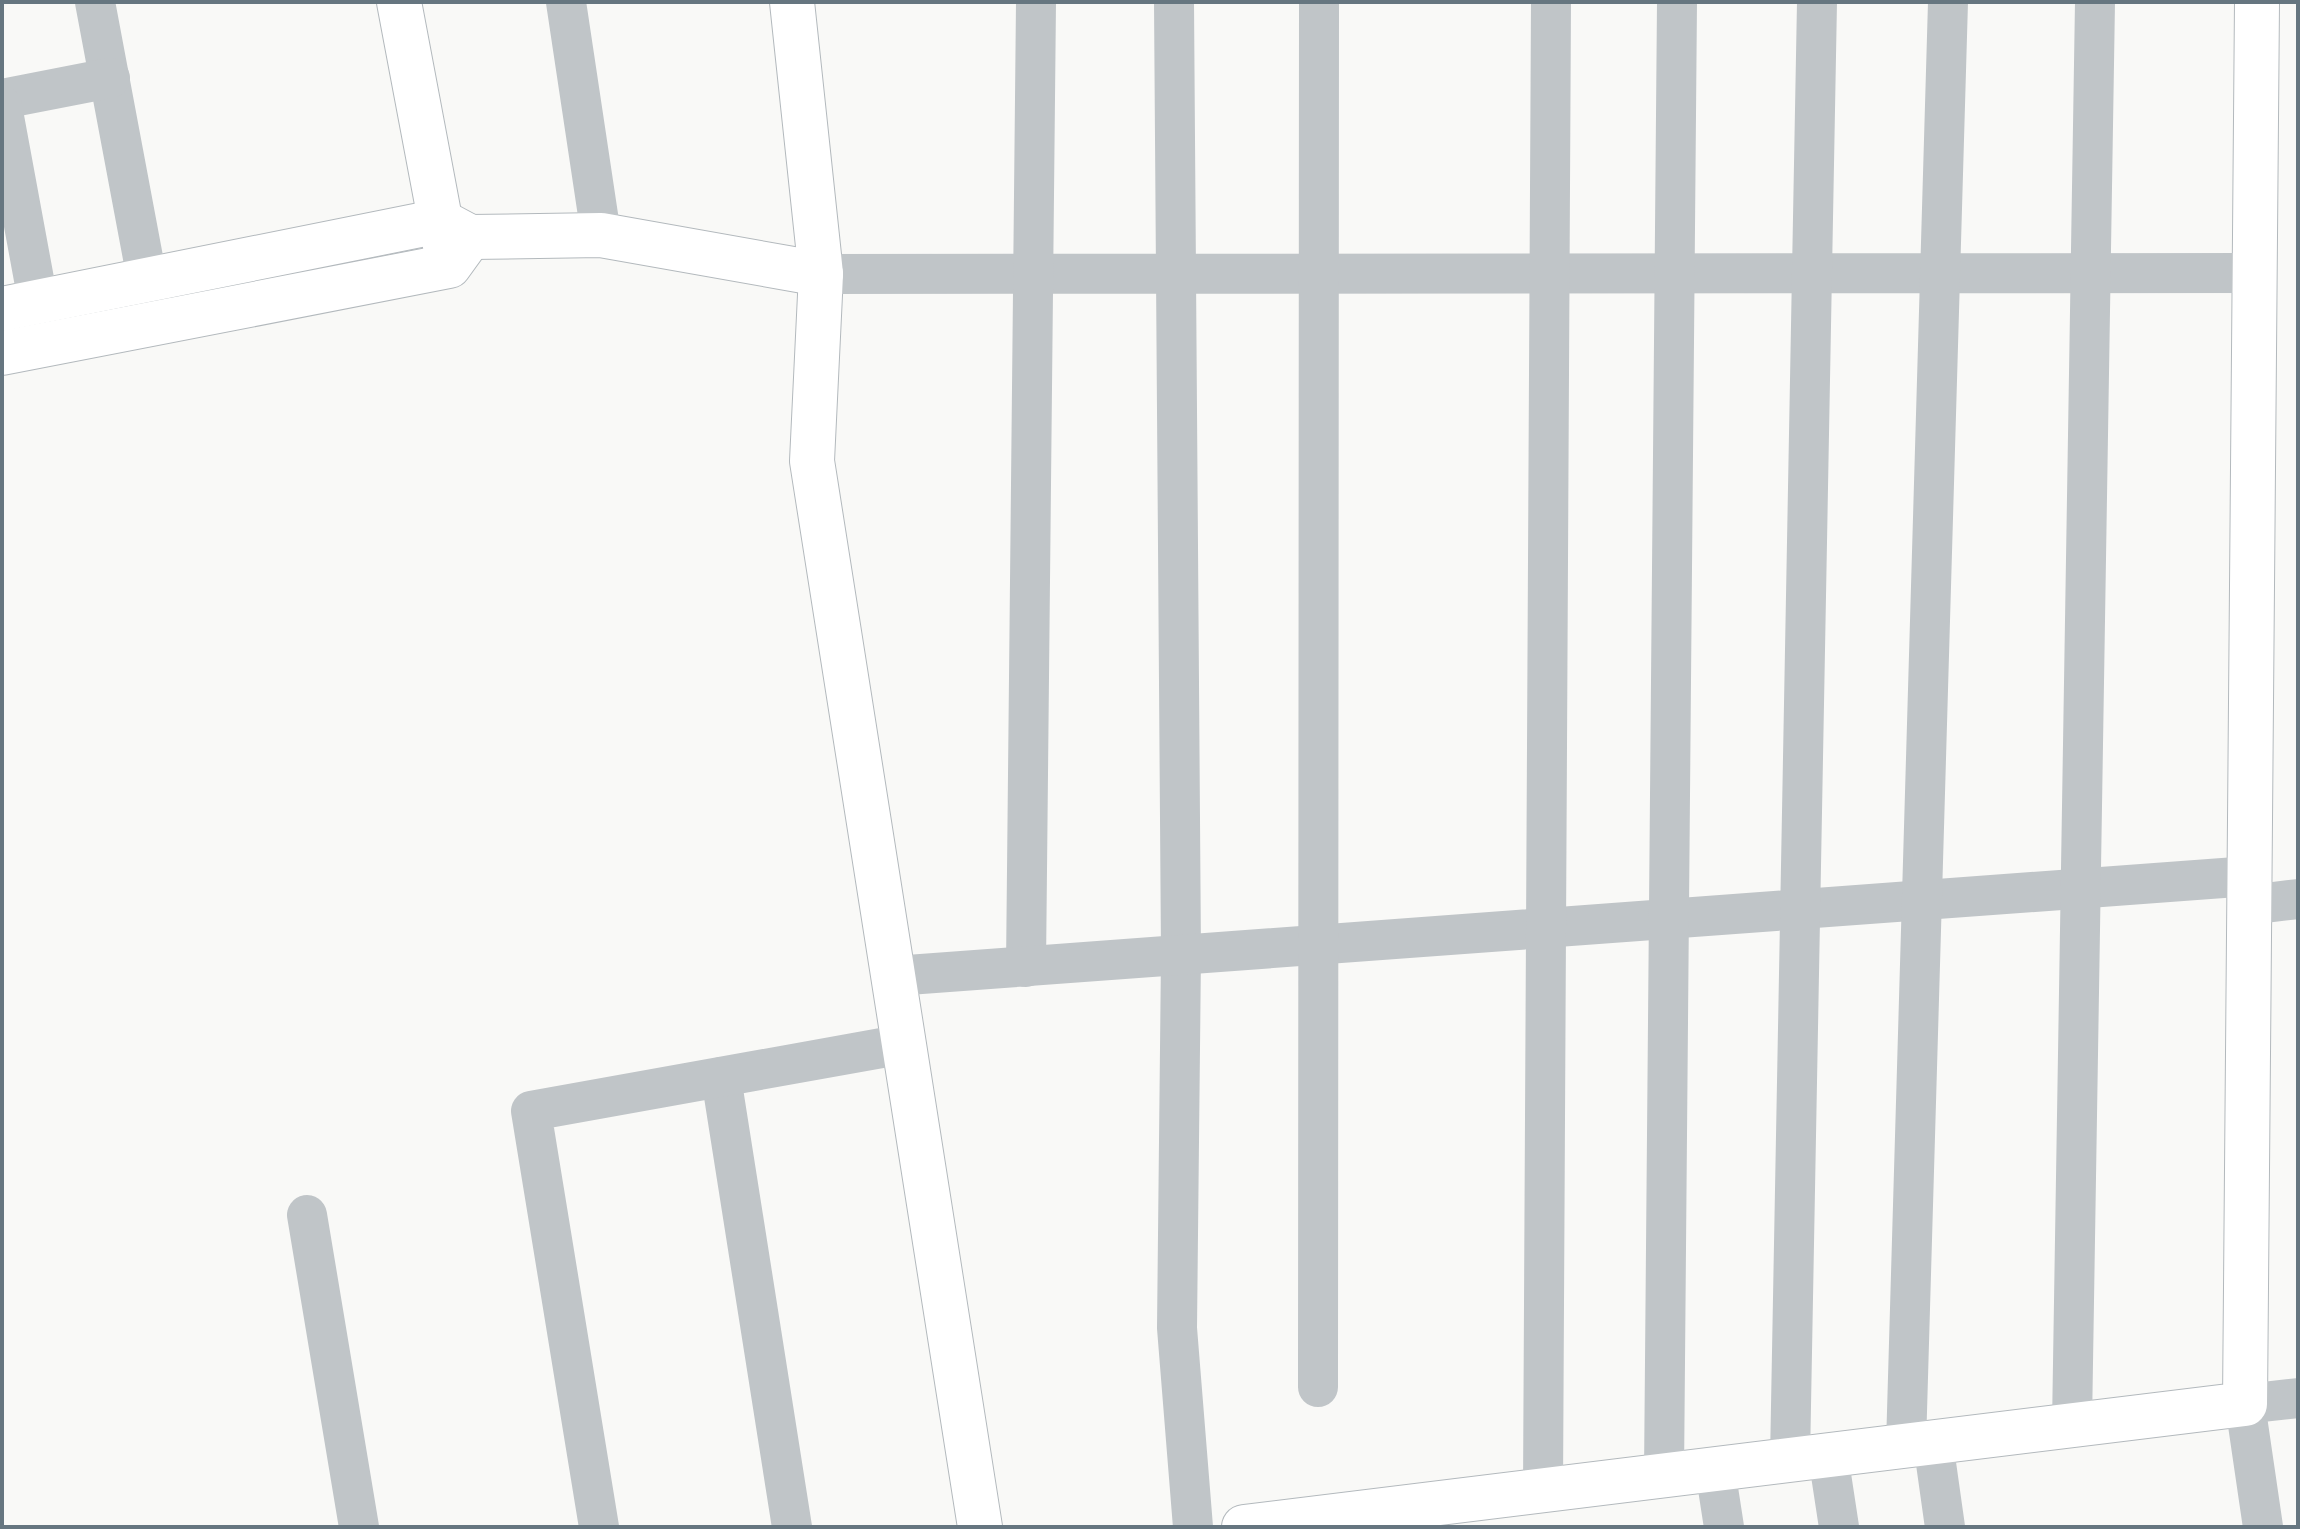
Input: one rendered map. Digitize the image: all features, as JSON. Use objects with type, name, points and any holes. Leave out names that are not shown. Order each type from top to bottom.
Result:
[{"type":"street","points":[[95,2],[155,323]]},
{"type":"street","points":[[399,2],[453,241]]},
{"type":"street","points":[[566,2],[601,235]]},
{"type":"street","points":[[792,2],[821,274],[812,461],[980,1527]]},
{"type":"street","points":[[1026,967],[1036,2]]},
{"type":"street","points":[[1174,2],[1181,955],[1177,1328],[1193,1527]]},
{"type":"street","points":[[1318,1387],[1319,2]]},
{"type":"street","points":[[1543,1490],[1551,2]]},
{"type":"street","points":[[1664,1475],[1677,2]]},
{"type":"street","points":[[1817,2],[1800,909],[1809,1457],[1839,1527]]},
{"type":"street","points":[[1945,1527],[1919,1444],[1921,900],[1948,2]]},
{"type":"street","points":[[2072,1425],[2095,2]]},
{"type":"street","points":[[2257,2],[2245,1404],[2263,1527]]},
{"type":"street","points":[[2,99],[110,78]]},
{"type":"street","points":[[2,106],[20,305],[147,280],[453,241],[601,235],[821,274],[2255,273]]},
{"type":"street","points":[[2,353],[155,323],[453,241]]},
{"type":"street","points":[[894,976],[2081,888],[2249,890],[2298,899]]},
{"type":"street","points":[[599,1527],[531,1111],[904,1044]]},
{"type":"street","points":[[721,1077],[792,1527]]},
{"type":"street","points":[[307,1215],[359,1527]]},
{"type":"street","points":[[1244,1527],[2298,1398]]},
{"type":"street","points":[[1715,1469],[1724,1527]]}]
